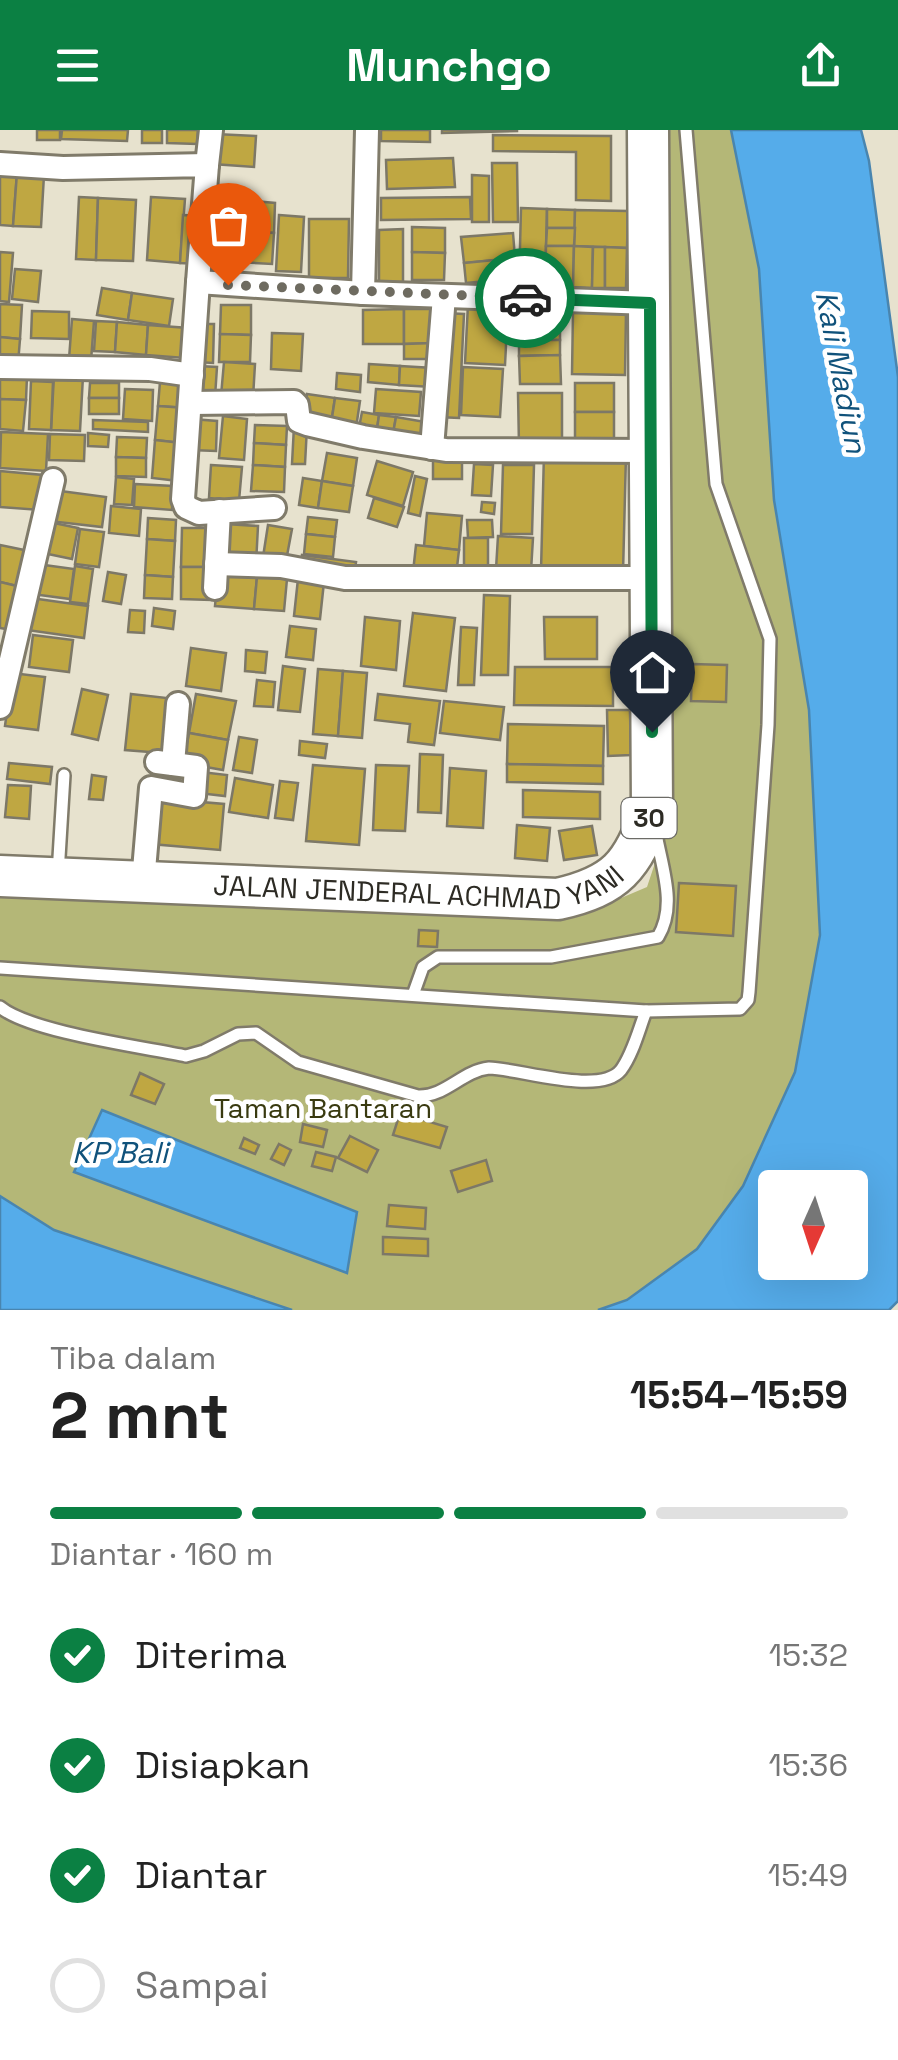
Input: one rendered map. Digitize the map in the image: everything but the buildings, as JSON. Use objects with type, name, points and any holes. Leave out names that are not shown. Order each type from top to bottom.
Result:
[{"type":"highway","name":"JALAN JENDERAL ACHMAD YANI","points":[[0,876],[558,899],[594,890],[624,868],[643,838],[652,810],[648,130]]},
{"type":"street","points":[[211,130],[183,499],[193,512],[274,508]]},
{"type":"street","points":[[364,293],[367,130]]},
{"type":"street","points":[[0,164],[62,168],[207,165]]},
{"type":"street","points":[[198,282],[364,293],[650,303]]},
{"type":"street","points":[[432,448],[444,296]]},
{"type":"street","points":[[0,367],[150,369],[192,374]]},
{"type":"street","points":[[190,403],[294,402],[299,421],[363,438],[432,448],[651,451]]},
{"type":"street","points":[[0,707],[52,480]]},
{"type":"street","points":[[215,588],[219,512]]},
{"type":"street","points":[[216,564],[281,566],[345,578],[650,578]]},
{"type":"street","points":[[143,882],[151,788],[194,796],[196,768],[164,763],[178,704]]},
{"type":"lane","points":[[0,968],[646,1011],[740,1009],[748,1000],[768,725],[770,639],[716,484],[686,130]]},
{"type":"lane","points":[[58,878],[64,775]]},
{"type":"lane","points":[[413,995],[424,966],[438,957],[550,957],[658,937],[668,922],[669,903],[652,810]]},
{"type":"lane","points":[[0,1007],[11,1016],[36,1024],[186,1056],[238,1034],[256,1033],[298,1062],[418,1096],[430,1096],[489,1068],[590,1082],[612,1078],[625,1065],[646,1011]]},
{"type":"green space","name":"Taman Bantaran","points":[[670,130],[731,130],[759,269],[774,500],[809,710],[820,935],[795,1073],[743,1186],[697,1249],[627,1300],[598,1310],[292,1310],[54,1230],[0,1196],[0,893],[574,918],[647,887],[663,839]]},
{"type":"water","name":"Kali Madiun","points":[[731,130],[861,130],[869,161],[898,377],[898,1301],[889,1310],[598,1310],[627,1300],[697,1249],[743,1186],[795,1072],[820,935],[809,710],[774,500],[759,269]]},
{"type":"water","name":"KP Bali","points":[[102,1110],[357,1212],[347,1273],[74,1172]]},
{"type":"water","points":[[0,1196],[54,1230],[292,1310],[0,1310]]},
{"type":"way so far","points":[[228,285],[525,298]]},
{"type":"route","points":[[525,298],[650,303],[652,732]]}]
